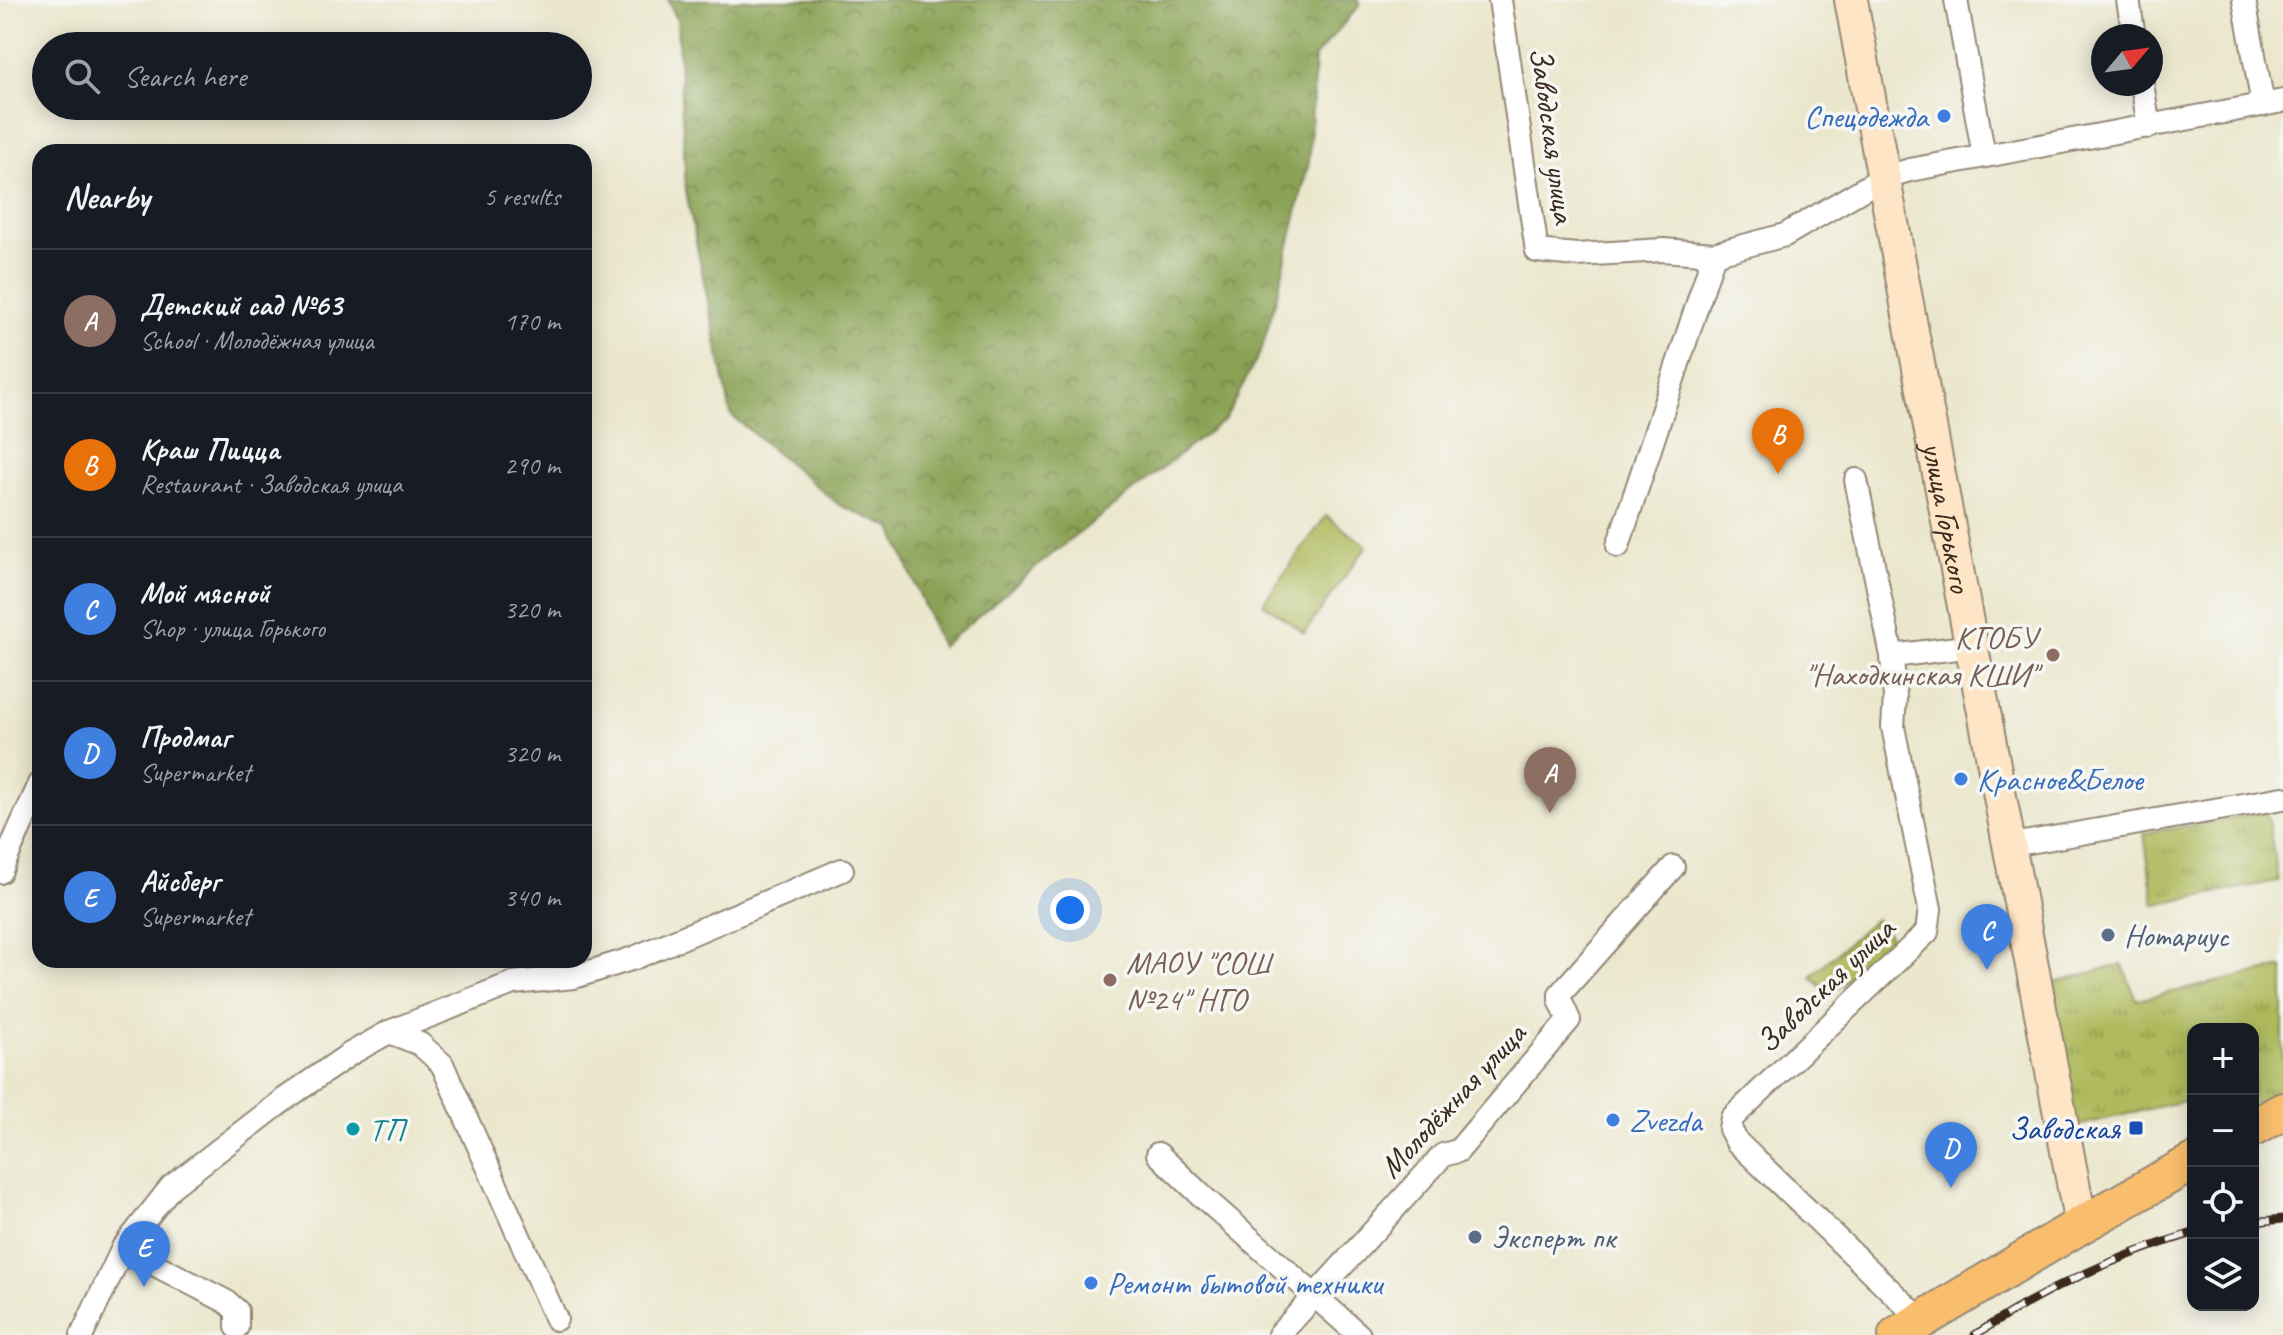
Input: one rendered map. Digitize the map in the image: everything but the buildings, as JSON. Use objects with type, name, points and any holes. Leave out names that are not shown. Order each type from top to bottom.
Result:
[{"type":"main road","name":"улица Горького","points":[[1851,0],[2081,1225]]},
{"type":"main road","points":[[2259,1125],[2283,1111]]},
{"type":"main road","points":[[1909,1328],[2187,1165]]},
{"type":"street","name":"Заводская улица","points":[[1500,0],[1537,251],[1576,255],[1663,250],[1714,254],[1785,235],[1882,178],[1910,170],[2273,103]]},
{"type":"street","points":[[1956,0],[1984,156]]},
{"type":"street","points":[[2128,0],[2132,24]]},
{"type":"street","points":[[2244,0],[2273,103]]},
{"type":"street","points":[[2144,96],[2149,127]]},
{"type":"street","points":[[1618,546],[1714,254]]},
{"type":"street","name":"Заводская улица","points":[[1856,480],[1892,656],[1895,698],[1893,727],[1930,909],[1927,932],[1732,1118],[1730,1129],[1737,1142],[1840,1242],[1909,1328]]},
{"type":"street","points":[[1892,656],[1973,646]]},
{"type":"street","points":[[2012,845],[2283,798]]},
{"type":"street","points":[[0,872],[32,802]]},
{"type":"street","name":"Молодёжная улица","points":[[1279,1335],[1443,1155],[1458,1151],[1569,1020],[1560,994],[1673,867]]},
{"type":"street","points":[[82,1335],[123,1248],[171,1187],[285,1099],[350,1054],[389,1032],[513,983],[574,977],[634,958],[842,870]]},
{"type":"street","points":[[389,1032],[420,1044],[442,1064],[556,1319]]},
{"type":"street","points":[[1158,1154],[1359,1335]]},
{"type":"street","points":[[123,1248],[227,1302],[237,1311],[237,1327]]},
{"type":"green space","points":[[668,0],[1358,0],[1360,5],[1315,57],[1309,162],[1280,283],[1262,349],[1225,419],[1046,559],[941,647],[892,528],[839,505],[731,415],[686,192],[677,19]]},
{"type":"green space","points":[[1326,516],[1367,546],[1304,633],[1263,603]]},
{"type":"green space","points":[[2267,812],[2278,881],[2154,905],[2144,833]]},
{"type":"green space","points":[[1875,919],[1892,939],[1829,996],[1811,976]]},
{"type":"green space","points":[[2122,964],[2137,1000],[2283,967],[2283,1091],[2259,1105],[2259,1023],[2187,1023],[2187,1100],[2071,1127],[2045,985]]},
{"type":"railway","points":[[2259,1221],[2283,1219]]},
{"type":"railway","points":[[1975,1335],[2027,1303],[2080,1276],[2187,1235]]},
{"type":"place","name":"Спецодежда","points":[[1944,116]]},
{"type":"place","name":"Краш Пицца","points":[[1778,474]]},
{"type":"place","name":"КГОБУ \"Находкинская КШИ\"","points":[[2053,655]]},
{"type":"place","name":"Красное&Белое","points":[[1961,779]]},
{"type":"place","name":"Детский сад №63","points":[[1550,813]]},
{"type":"place","name":"Нотариус","points":[[2108,935]]},
{"type":"place","name":"Мой мясной","points":[[1987,970]]},
{"type":"place","name":"МАОУ \"СОШ №24\" НГО","points":[[1110,980]]},
{"type":"place","name":"Zvezda","points":[[1613,1120]]},
{"type":"place","name":"Заводская","points":[[2136,1128]]},
{"type":"place","name":"ТП","points":[[353,1129]]},
{"type":"place","name":"Продмаг","points":[[1951,1188]]},
{"type":"place","name":"Эксперт пк","points":[[1475,1237]]},
{"type":"place","name":"Ремонт бытовой техники","points":[[1091,1283]]},
{"type":"place","name":"Айсберг","points":[[144,1287]]}]
